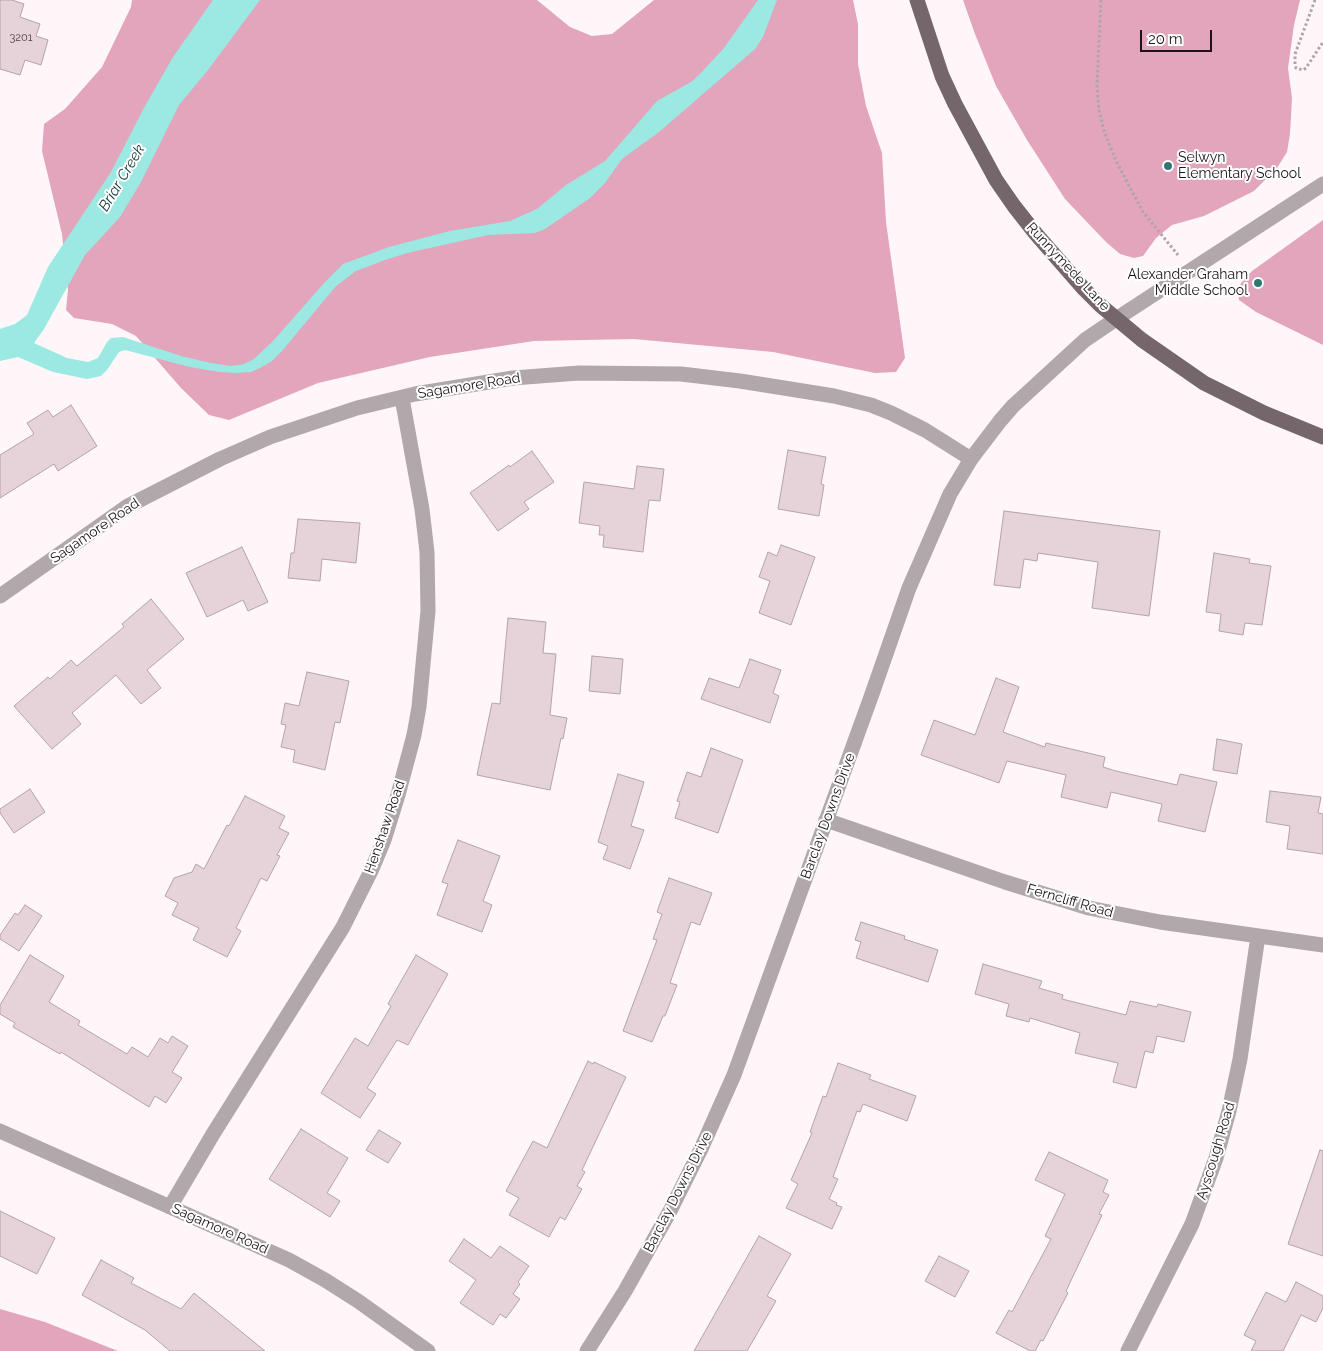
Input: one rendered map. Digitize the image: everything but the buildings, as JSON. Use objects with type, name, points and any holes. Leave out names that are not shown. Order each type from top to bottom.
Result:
[{"type":"main road","name":"Runnymede Lane","points":[[917,0],[942,76],[996,180],[1014,206],[1058,261],[1084,289],[1116,318],[1161,354],[1212,387],[1264,413],[1323,437]]},
{"type":"street","name":"Barclay Downs Drive","points":[[587,1351],[625,1291],[666,1219],[719,1111],[754,1024],[909,588],[950,494],[971,459],[1000,421],[1029,391],[1085,340],[1323,184]]},
{"type":"street","name":"Sagamore Road","points":[[0,596],[128,506],[220,459],[280,433],[357,408],[474,383],[545,375],[619,373],[709,376],[805,390],[871,405],[919,426],[971,459]]},
{"type":"street","name":"Henshaw Road","points":[[170,1207],[213,1134],[343,927],[372,871],[398,795],[416,726],[428,611],[427,552],[422,509],[402,398]]},
{"type":"street","name":"Ferncliff Road","points":[[826,820],[1068,903],[1118,915],[1160,922],[1323,945]]},
{"type":"street","name":"Ayscough Road","points":[[1128,1351],[1192,1224],[1216,1158],[1239,1067],[1258,936]]},
{"type":"street","name":"Sagamore Road","points":[[0,1132],[268,1250],[314,1274],[382,1317],[428,1351]]},
{"type":"path","points":[[1100,0],[1097,87],[1099,110],[1104,131],[1116,161],[1143,212],[1191,271]]},
{"type":"path","points":[[1315,0],[1307,17],[1295,54],[1294,64],[1296,68],[1303,70],[1306,68],[1323,42]]},
{"type":"shaded area","points":[[132,0],[537,0],[570,27],[592,36],[612,34],[654,0],[853,0],[858,24],[858,64],[866,106],[882,153],[886,222],[905,358],[896,372],[875,373],[773,352],[634,339],[534,341],[430,357],[318,383],[229,420],[209,415],[181,388],[136,336],[112,324],[74,318],[66,310],[68,290],[62,234],[42,151],[44,124],[65,109],[102,67],[131,7]]},
{"type":"shaded area","name":"Selwyn Elementary School","points":[[963,0],[1300,0],[1294,25],[1288,68],[1292,98],[1287,152],[1277,168],[1254,191],[1204,216],[1172,225],[1156,238],[1143,256],[1134,258],[1120,254],[1065,199],[1027,140],[996,86]]},
{"type":"shaded area","points":[[1323,220],[1323,345],[1256,312],[1239,300],[1238,292],[1241,283],[1252,271]]},
{"type":"shaded area","points":[[0,1309],[45,1322],[118,1351],[0,1351]]},
{"type":"water","name":"Briar Creek","points":[[213,0],[260,0],[208,70],[179,105],[141,182],[120,217],[85,255],[44,329],[34,343],[67,358],[88,362],[98,358],[111,338],[123,337],[181,356],[211,363],[231,366],[244,364],[254,359],[274,340],[343,264],[389,247],[450,231],[510,221],[537,209],[566,185],[605,161],[657,101],[691,82],[699,75],[724,48],[758,0],[777,0],[763,37],[755,49],[659,132],[622,159],[605,183],[590,198],[545,229],[535,233],[488,235],[407,253],[356,271],[336,286],[282,351],[272,361],[260,368],[251,372],[219,372],[190,367],[125,350],[119,352],[101,376],[87,379],[53,372],[18,357],[0,361],[0,329],[15,324],[27,315],[48,267],[111,172],[173,57]]},
{"type":"place","name":"Selwyn Elementary School","points":[[1168,166]]},
{"type":"place","name":"Alexander Graham Middle School","points":[[1258,283]]}]
